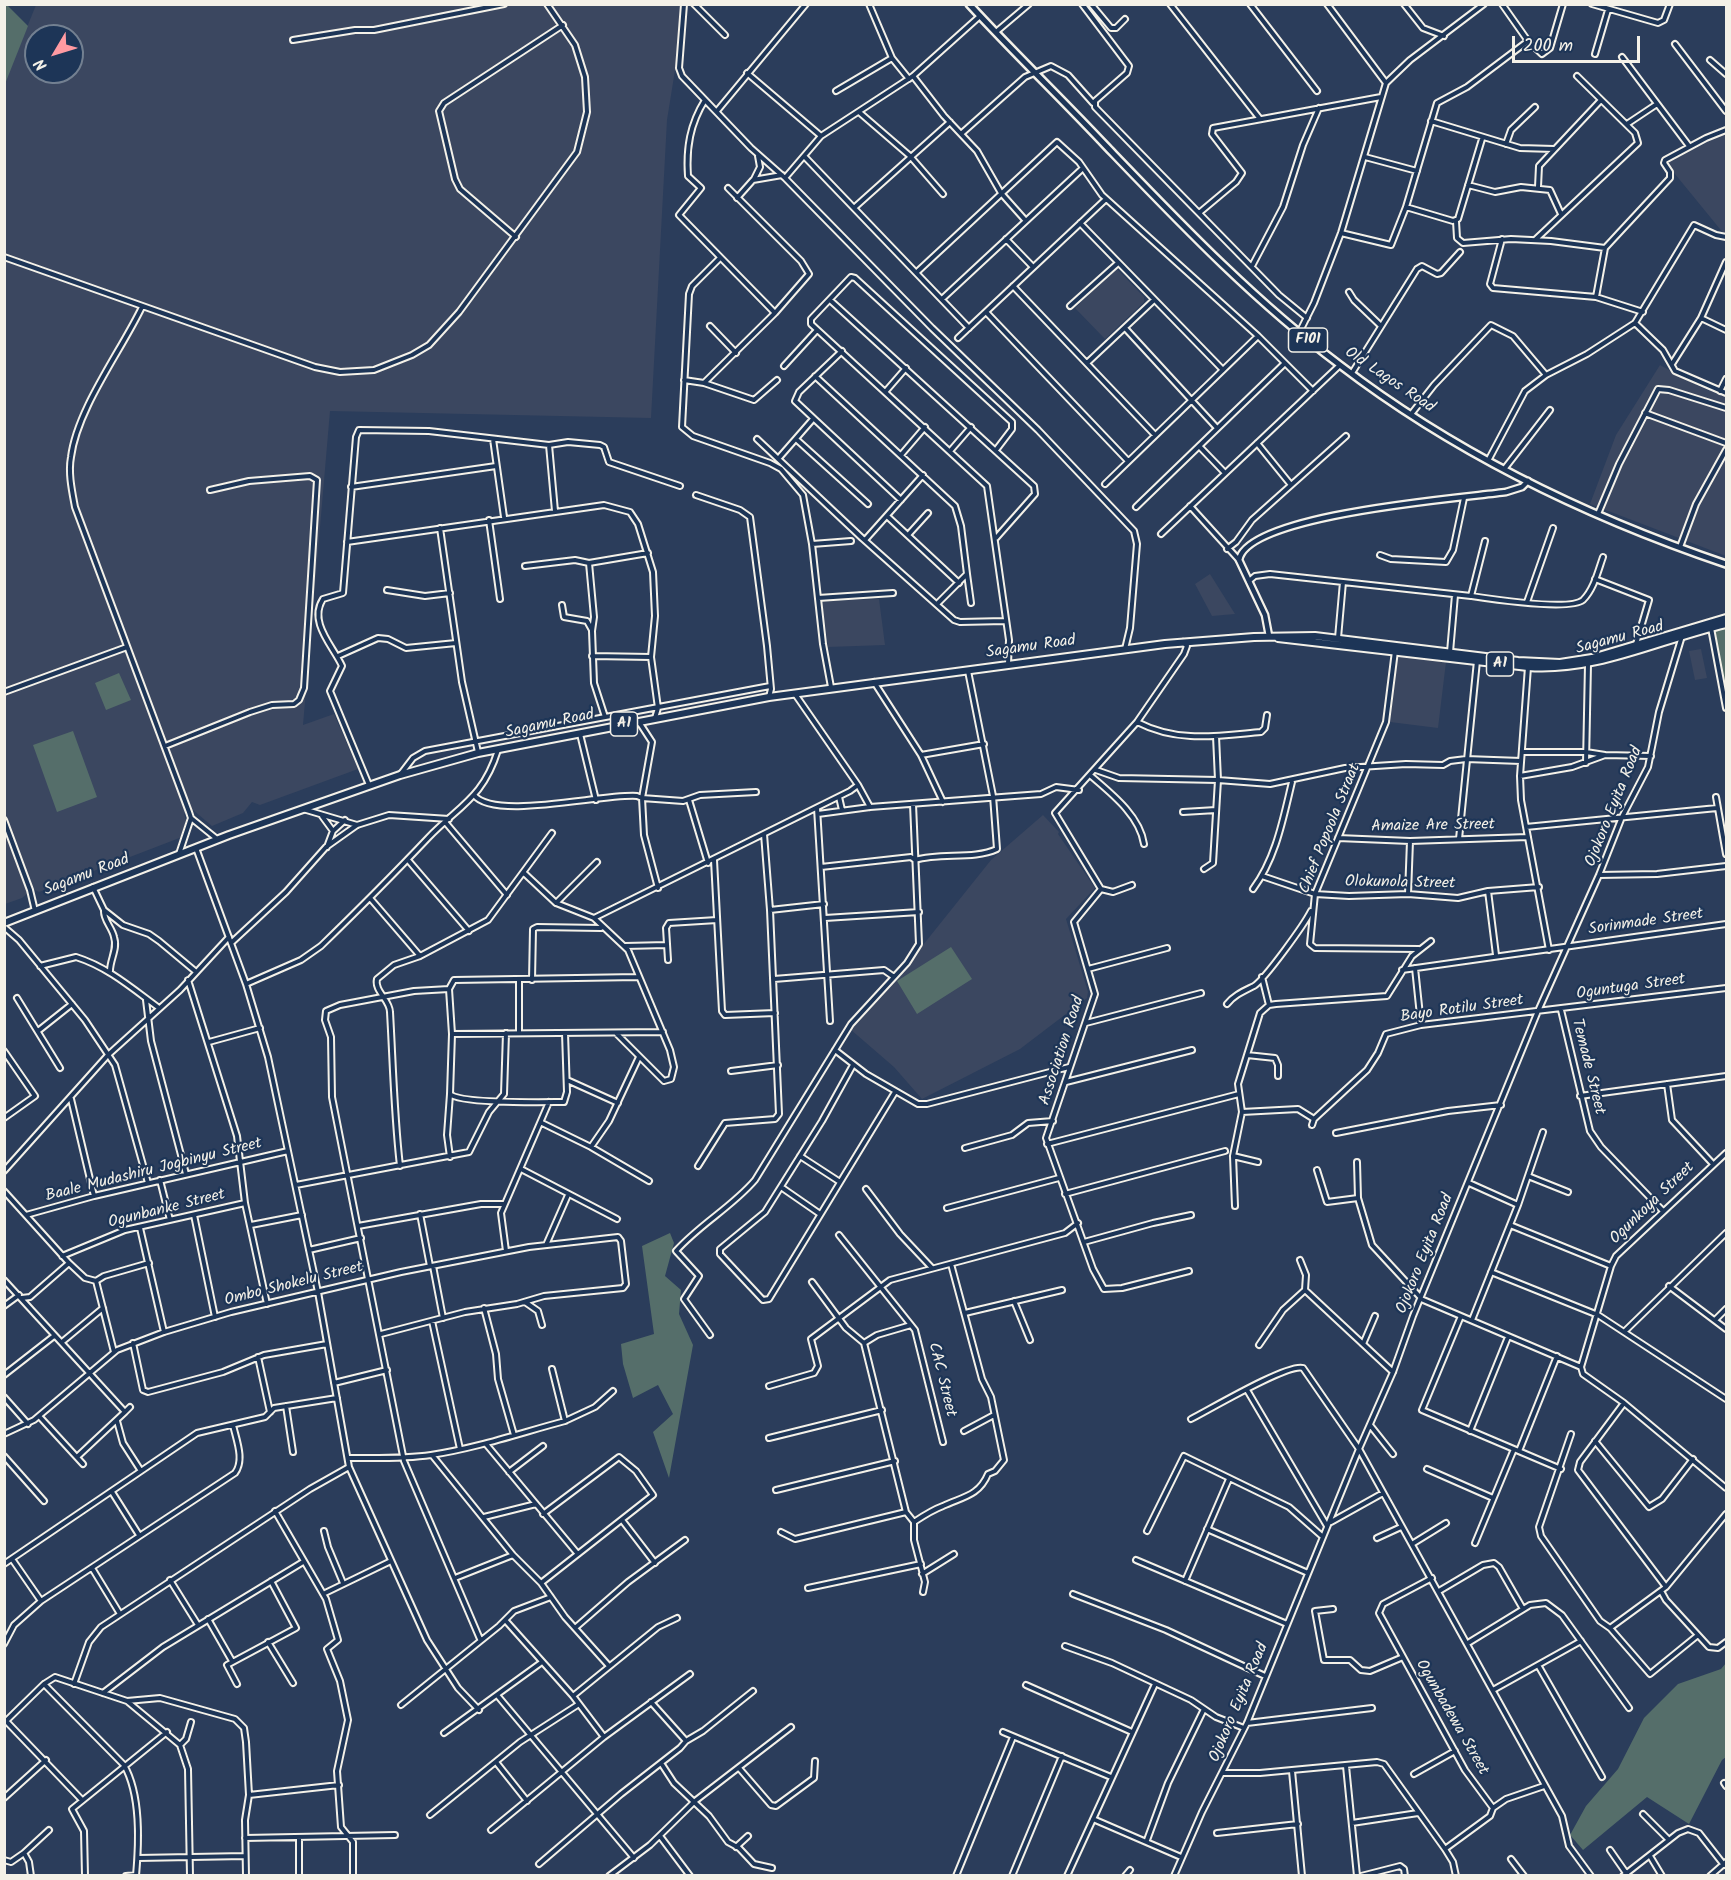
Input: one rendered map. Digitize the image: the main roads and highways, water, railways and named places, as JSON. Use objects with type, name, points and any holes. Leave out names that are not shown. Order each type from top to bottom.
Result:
[{"type":"highway","name":"Sagamu Road","points":[[4,925],[218,839],[400,775],[478,753],[769,697],[874,681],[1125,649],[1269,636],[1315,639],[1395,651],[1450,652],[1553,663],[1592,658],[1726,618]]},
{"type":"highway","name":"Sagamu Road","points":[[1315,639],[1338,638],[1477,661],[1558,668],[1588,664],[1726,624]]},
{"type":"main road","name":"Old Lagos Road","points":[[969,4],[1214,256],[1299,333],[1352,374],[1412,413],[1528,481],[1598,515],[1726,564]]}]
